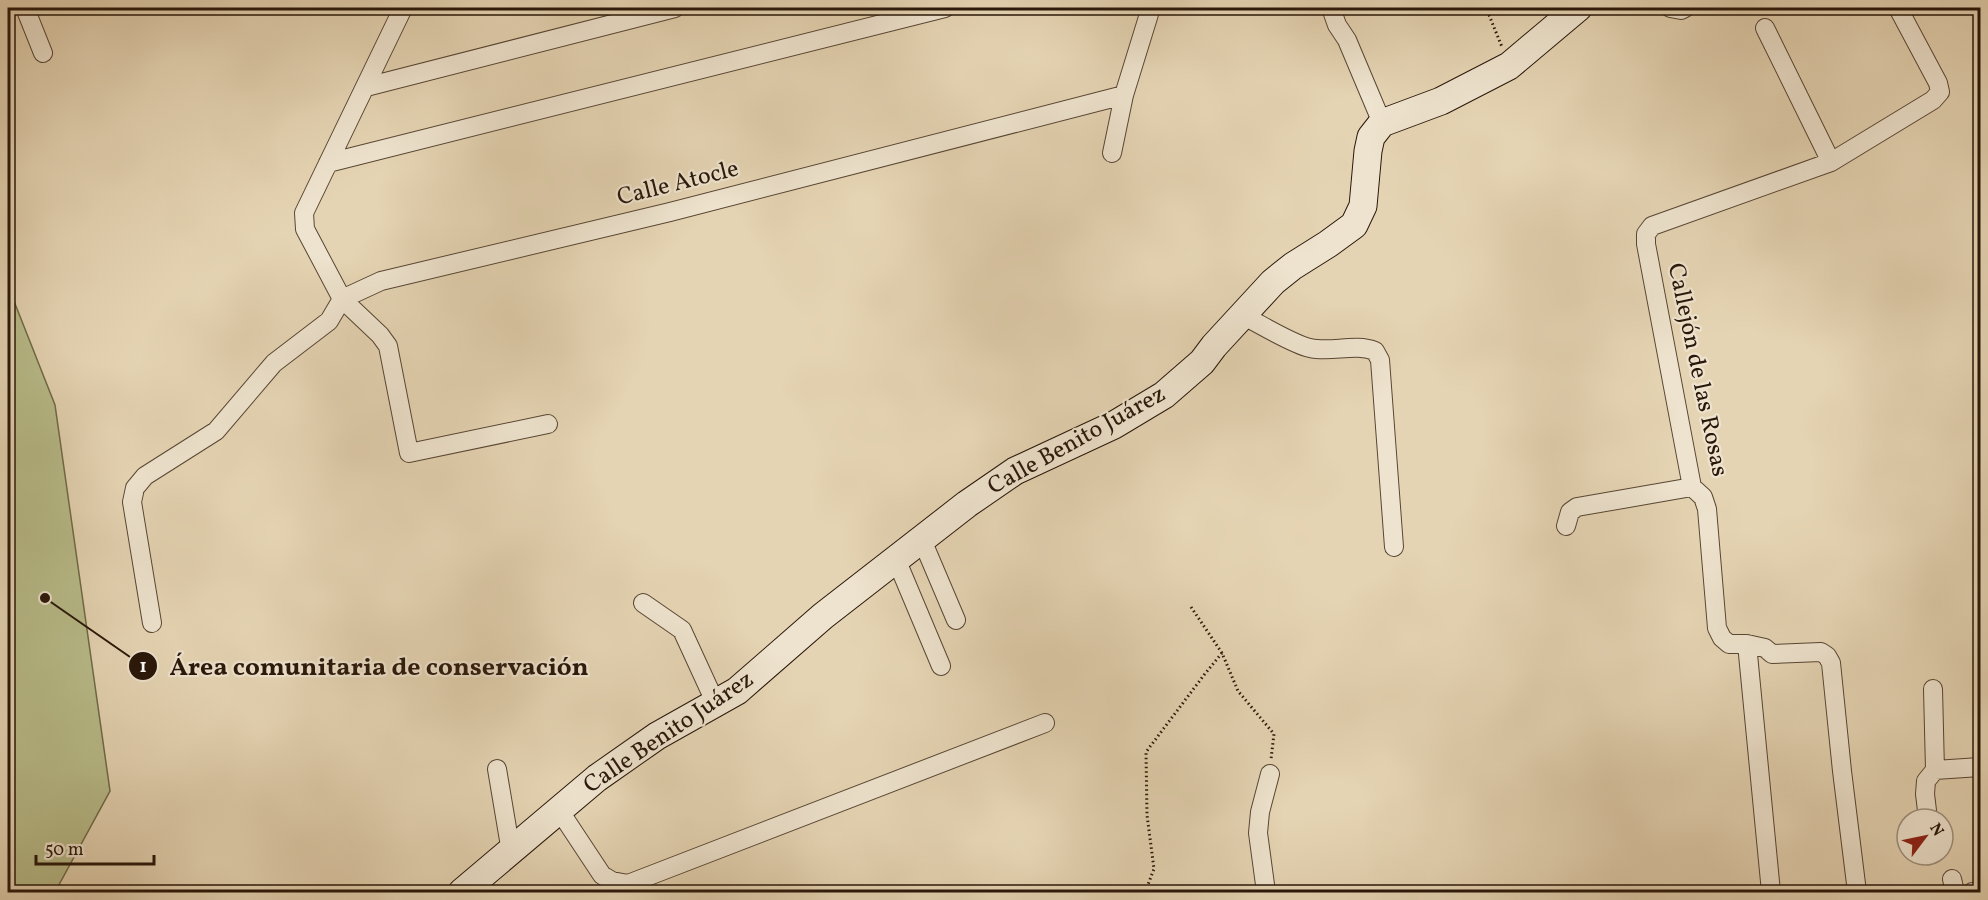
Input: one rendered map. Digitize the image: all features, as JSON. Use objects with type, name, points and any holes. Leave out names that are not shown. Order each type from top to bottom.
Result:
[{"type":"street","points":[[24,8],[43,53]]},
{"type":"street","points":[[403,8],[304,213],[305,229],[342,299],[380,335],[388,346],[409,453],[548,424]]},
{"type":"street","points":[[366,87],[675,8]]},
{"type":"street","points":[[328,163],[945,8]]},
{"type":"street","points":[[1331,8],[1382,123],[1441,101],[1509,66],[1578,8]]},
{"type":"street","points":[[1670,8],[1681,10],[1684,8]]},
{"type":"street","points":[[1765,28],[1831,162],[1933,100],[1940,92],[1938,83],[1898,8]]},
{"type":"street","points":[[1112,153],[1124,95],[1149,14]]},
{"type":"street","name":"Calle Atocle","points":[[342,299],[381,281],[681,209],[1124,95]]},
{"type":"street","name":"Calle Benito Juárez","points":[[469,890],[597,778],[657,736],[737,691],[823,616],[967,504],[1015,471],[1114,425],[1164,395],[1202,362],[1242,315],[1282,274],[1354,225],[1363,206],[1371,137],[1382,123]]},
{"type":"street","name":"Callejón de las Rosas","points":[[1831,162],[1652,226],[1646,234],[1692,487],[1703,497],[1707,509],[1717,628],[1722,638],[1729,644],[1747,644],[1765,648],[1772,654],[1821,652],[1831,663],[1857,892]]},
{"type":"street","points":[[152,623],[132,502],[135,488],[146,476],[216,431],[274,363],[329,321],[342,299]]},
{"type":"street","points":[[1242,315],[1308,348],[1330,350],[1366,348],[1375,351],[1380,360],[1394,547]]},
{"type":"street","points":[[1566,526],[1570,512],[1577,507],[1692,487]]},
{"type":"street","points":[[922,540],[956,620]]},
{"type":"street","points":[[896,559],[941,666]]},
{"type":"street","points":[[643,603],[682,630],[716,704]]},
{"type":"street","points":[[1747,644],[1771,892]]},
{"type":"street","points":[[1926,807],[1924,794],[1926,782],[1935,770],[1933,689]]},
{"type":"street","points":[[559,810],[602,875],[612,881],[628,884],[1045,723]]},
{"type":"street","points":[[1935,770],[1980,767]]},
{"type":"street","points":[[497,769],[511,852]]},
{"type":"street","points":[[1266,892],[1258,832],[1260,812],[1270,774]]},
{"type":"street","points":[[1972,892],[1980,892]]},
{"type":"path","points":[[1489,15],[1509,66]]},
{"type":"path","points":[[1191,607],[1222,653],[1238,691],[1274,734],[1270,774]]},
{"type":"path","points":[[1144,892],[1154,869],[1147,815],[1146,752],[1222,653]]},
{"type":"green space","points":[[8,286],[55,405],[110,791],[55,892],[8,892]]},
{"type":"place","name":"Área comunitaria de conservación","points":[[45,598]]}]
